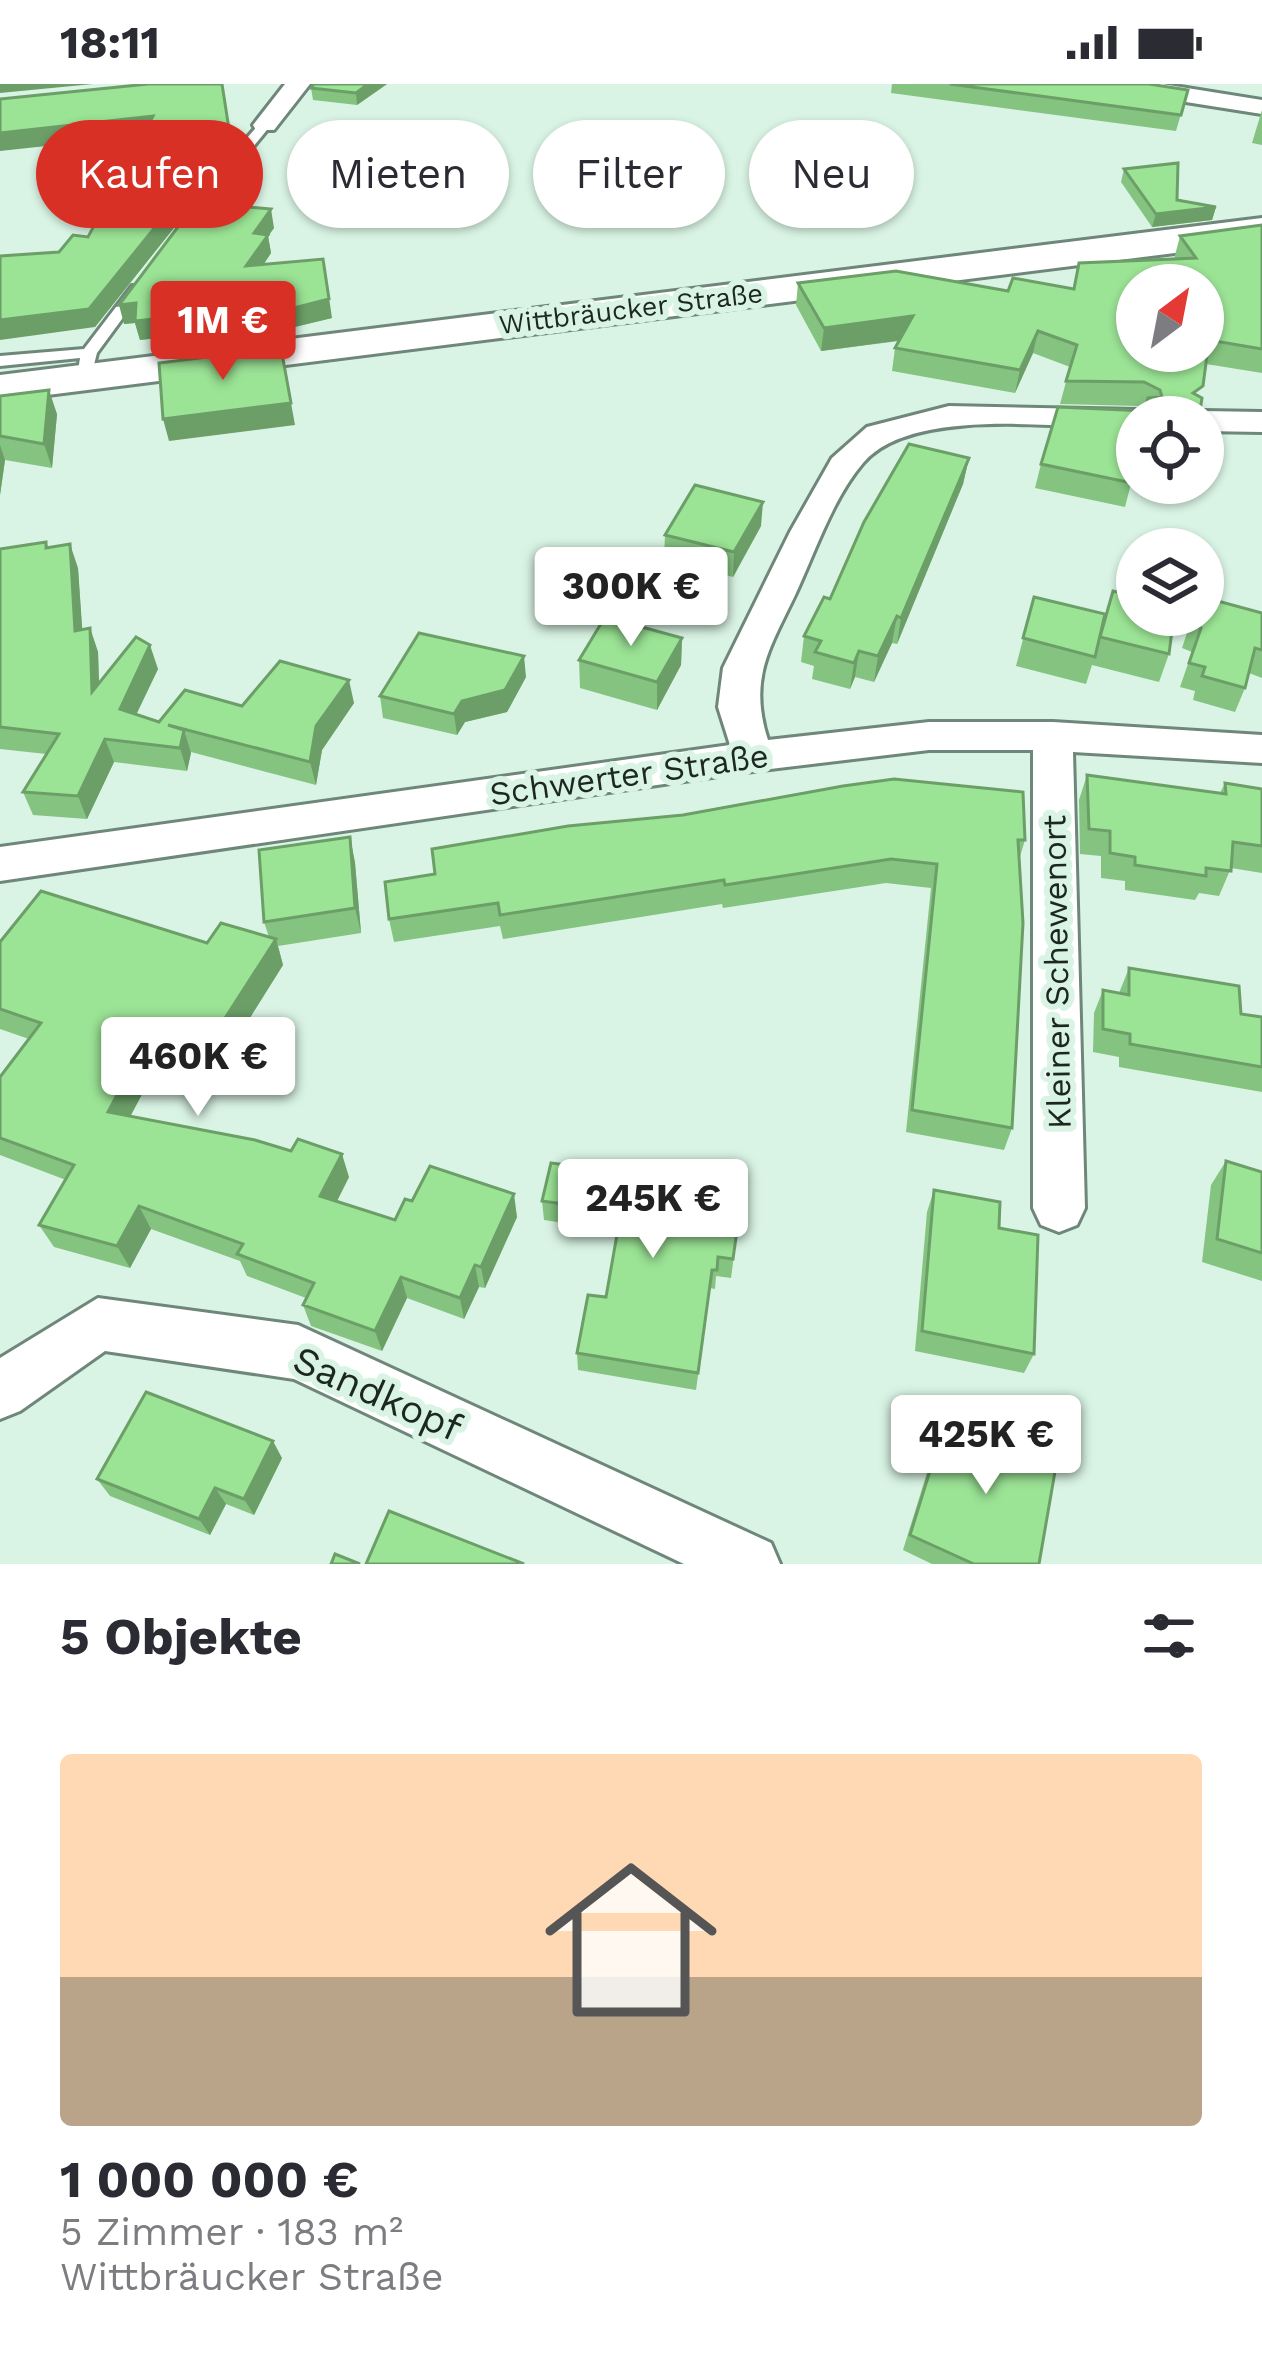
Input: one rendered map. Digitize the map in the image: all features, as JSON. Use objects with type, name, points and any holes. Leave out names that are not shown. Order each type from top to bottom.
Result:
[{"type":"main road","name":"Wittbräucker Straße","points":[[0,388],[87,365],[1262,230]]},
{"type":"street","points":[[265,125],[298,84]]},
{"type":"street","points":[[1116,84],[1262,107]]},
{"type":"street","points":[[753,756],[739,707],[742,668],[849,458],[878,434],[949,416],[1116,419]]},
{"type":"street","points":[[1224,421],[1262,422]]},
{"type":"street","name":"Schwerter Straße","points":[[0,863],[753,756],[928,736],[1053,736],[1262,749]]},
{"type":"street","name":"Kleiner Schewenort","points":[[1053,736],[1059,1208]]},
{"type":"street","name":"Sandkopf","points":[[0,1391],[98,1324],[298,1352],[750,1564]]},
{"type":"lane","points":[[0,361],[87,365],[142,283]]},
{"type":"building","points":[[148,84],[222,84],[228,120],[151,120],[153,116],[36,120],[36,129],[0,133],[0,99]]},
{"type":"building","points":[[314,84],[368,84],[356,93],[311,88]]},
{"type":"building","points":[[950,84],[1149,84],[1188,90],[1181,115]]},
{"type":"building","points":[[1178,163],[1177,200],[1216,207],[1156,214],[1124,169]]},
{"type":"building","points":[[1262,225],[1262,349],[1224,343],[1224,264],[1116,264],[1116,372],[1205,372],[1203,386],[1193,393],[1198,396],[1162,396],[1160,390],[1144,382],[1066,381],[1077,345],[1038,331],[1020,370],[895,348],[913,316],[824,328],[798,283],[896,271],[1008,291],[1013,278],[1074,289],[1079,263],[1196,258],[1180,236]]},
{"type":"building","points":[[93,228],[154,228],[89,309],[0,320],[0,256],[59,252],[73,235],[88,237]]},
{"type":"building","points":[[177,228],[258,228],[254,233],[268,235],[246,266],[323,259],[329,299],[274,313],[275,317],[156,331],[155,319],[135,321],[136,303],[119,305]]},
{"type":"building","points":[[281,348],[291,403],[163,419],[159,363]]},
{"type":"building","points":[[49,390],[44,444],[0,436],[0,396]]},
{"type":"building","points":[[1058,407],[1116,410],[1116,480],[1041,464]]},
{"type":"building","points":[[909,444],[969,458],[901,618],[897,616],[878,656],[859,651],[854,663],[815,652],[821,641],[804,636],[824,597],[830,599],[864,522]]},
{"type":"building","points":[[695,485],[763,502],[734,552],[665,535]]},
{"type":"building","points":[[46,542],[46,548],[70,544],[75,631],[90,628],[92,692],[136,637],[150,645],[120,709],[159,722],[185,690],[242,706],[280,661],[349,680],[316,726],[310,762],[168,725],[184,730],[180,748],[105,739],[78,796],[23,792],[59,734],[0,727],[0,549]]},
{"type":"building","points":[[1113,591],[1116,636],[1171,636],[1169,654],[1100,637]]},
{"type":"building","points":[[1034,597],[1105,614],[1095,657],[1023,638]]},
{"type":"building","points":[[1224,603],[1262,613],[1262,650],[1255,648],[1245,688],[1202,676],[1205,667],[1189,663],[1198,636],[1224,636]]},
{"type":"building","points":[[605,617],[682,638],[657,682],[579,660]]},
{"type":"building","points":[[419,633],[524,656],[505,690],[462,701],[454,714],[380,696]]},
{"type":"building","points":[[1087,775],[1226,794],[1225,783],[1262,789],[1262,846],[1233,842],[1231,871],[1206,868],[1206,876],[1135,865],[1135,857],[1110,853],[1110,831],[1089,829]]},
{"type":"building","points":[[894,779],[1023,792],[1025,840],[1018,840],[1023,923],[1012,1128],[912,1110],[937,864],[891,859],[500,915],[498,903],[389,919],[385,882],[435,874],[432,849],[568,826],[683,815]]},
{"type":"building","points":[[350,837],[355,908],[264,922],[259,850]]},
{"type":"building","points":[[41,891],[207,943],[221,923],[276,939],[211,1040],[156,1022],[108,1112],[291,1151],[298,1139],[342,1154],[320,1196],[395,1220],[405,1199],[412,1201],[430,1166],[514,1194],[481,1267],[475,1265],[460,1298],[401,1277],[375,1331],[303,1305],[314,1283],[237,1254],[243,1244],[139,1206],[117,1246],[39,1225],[74,1165],[0,1138],[0,1077],[41,1023],[0,1009],[0,942]]},
{"type":"building","points":[[1129,968],[1239,986],[1241,1014],[1262,1017],[1262,1067],[1130,1044],[1130,1034],[1103,1029],[1103,990],[1129,995]]},
{"type":"building","points":[[1226,1161],[1262,1172],[1262,1253],[1217,1239]]},
{"type":"building","points":[[551,1163],[743,1187],[733,1259],[718,1257],[717,1270],[712,1270],[698,1373],[577,1353],[588,1295],[606,1297],[621,1212],[542,1201]]},
{"type":"building","points":[[934,1190],[1000,1202],[999,1228],[1038,1235],[1034,1354],[922,1331]]},
{"type":"building","points":[[146,1392],[273,1441],[244,1499],[215,1488],[199,1519],[97,1479]]},
{"type":"building","points":[[948,1413],[1057,1460],[1039,1564],[974,1564],[910,1535]]},
{"type":"building","points":[[389,1511],[524,1564],[366,1564]]},
{"type":"building","points":[[335,1554],[360,1564],[331,1564]]}]
